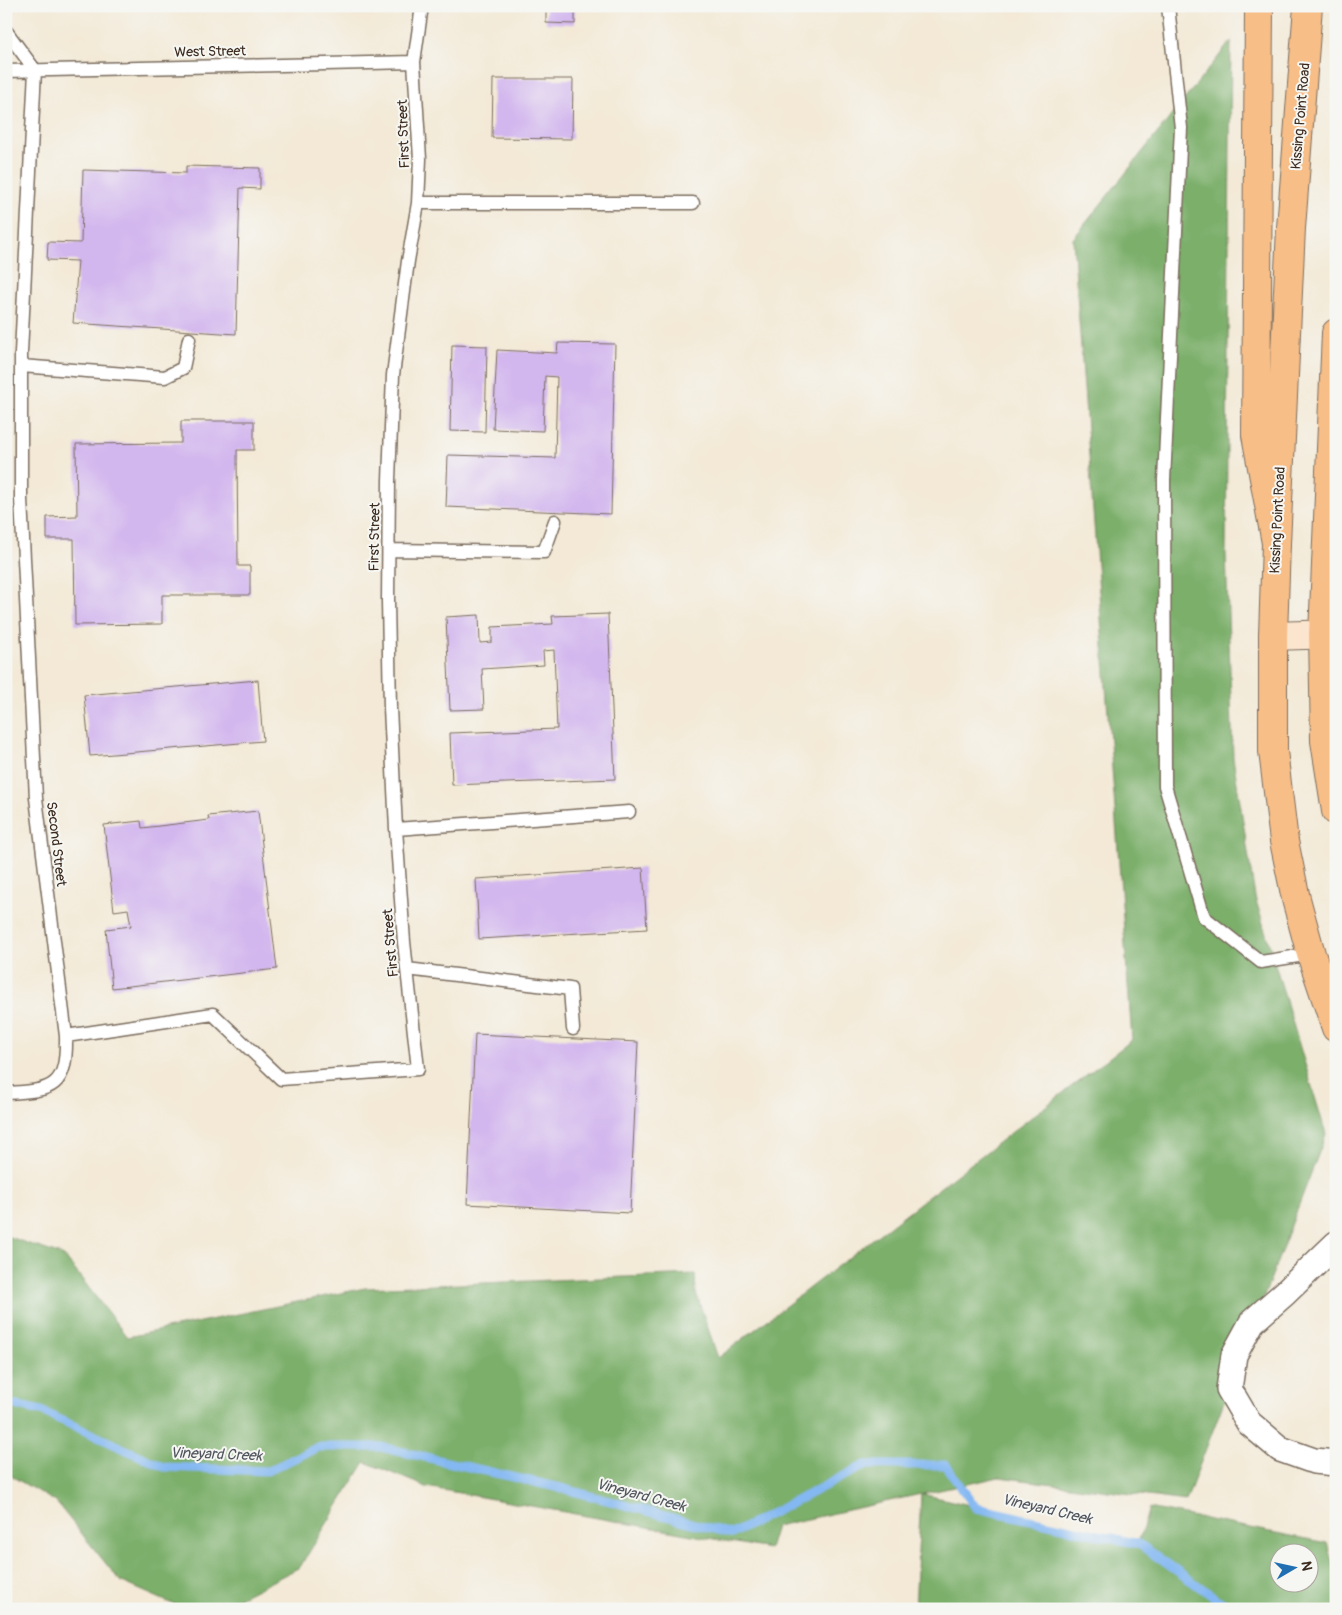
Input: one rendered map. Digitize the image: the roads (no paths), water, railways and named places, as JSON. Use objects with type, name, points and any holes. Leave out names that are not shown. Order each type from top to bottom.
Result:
[{"type":"main road","points":[[1259,6],[1256,435],[1276,543]]},
{"type":"main road","name":"Kissing Point Road","points":[[1308,6],[1291,228],[1276,543],[1273,636],[1273,751],[1283,832],[1296,899],[1311,954],[1336,1028]]},
{"type":"main road","points":[[1336,333],[1325,741],[1336,811]]},
{"type":"main road","points":[[1273,636],[1329,634]]},
{"type":"street","points":[[1336,1244],[1252,1322],[1234,1355],[1229,1389],[1249,1422],[1280,1449],[1314,1461],[1336,1463]]},
{"type":"lane","name":"First Street","points":[[66,1036],[212,1014],[282,1079],[418,1069],[407,969],[396,829],[390,708],[389,550],[393,375],[408,261],[418,203],[420,159],[414,62],[422,6]]},
{"type":"lane","points":[[1168,6],[1180,128],[1164,480],[1165,786],[1204,917],[1261,962],[1311,954]]},
{"type":"lane","points":[[6,31],[35,70]]},
{"type":"lane","name":"West Street","points":[[6,71],[414,62]]},
{"type":"lane","name":"Second Street","points":[[6,1093],[41,1090],[52,1085],[59,1080],[66,1056],[66,1036],[36,798],[21,499],[21,366],[35,70]]},
{"type":"lane","points":[[418,203],[693,203]]},
{"type":"lane","points":[[21,366],[165,377],[183,368],[189,339]]},
{"type":"lane","points":[[389,550],[544,552],[554,521]]},
{"type":"lane","points":[[396,829],[628,812]]},
{"type":"lane","points":[[407,969],[570,989],[573,1029]]},
{"type":"waterway","name":"Vineyard Creek","points":[[6,1403],[41,1411],[164,1467],[268,1471],[318,1447],[381,1447],[565,1489],[732,1534],[865,1465],[945,1465],[976,1508],[1139,1544],[1224,1604],[1226,1609]]}]
